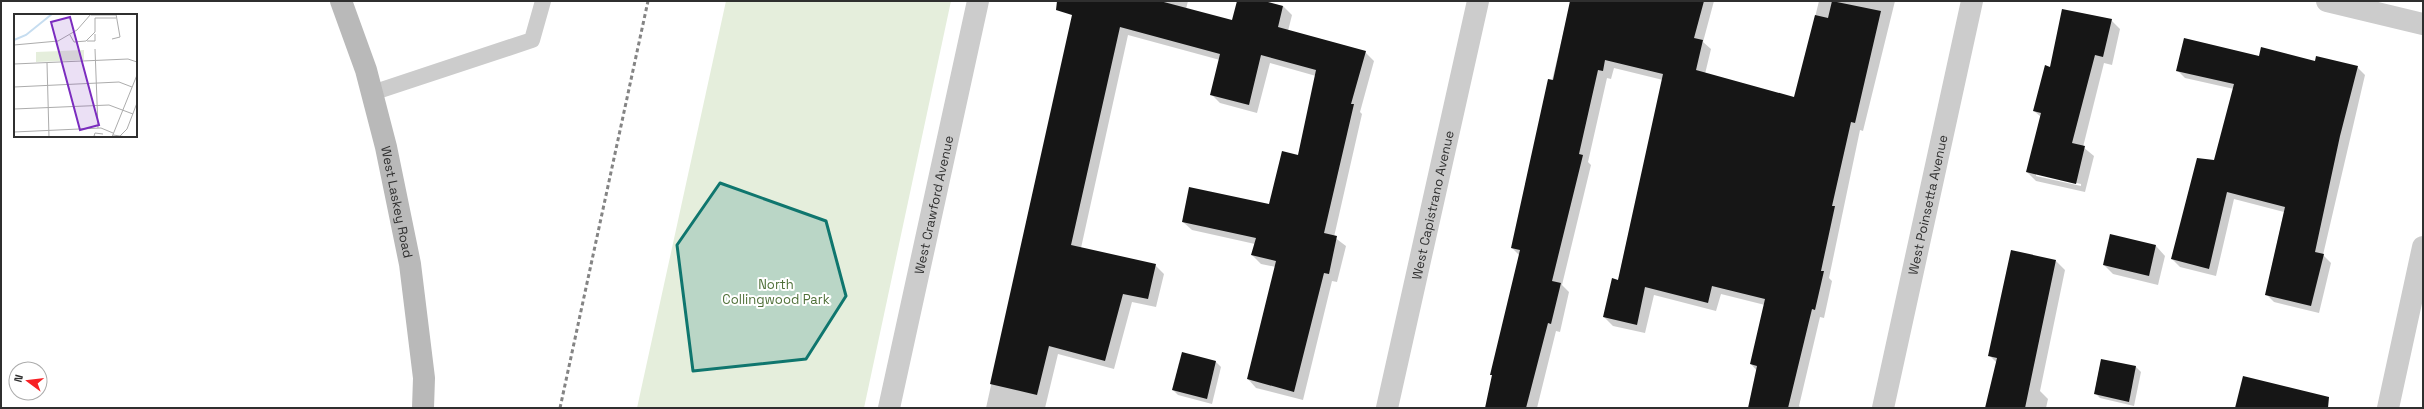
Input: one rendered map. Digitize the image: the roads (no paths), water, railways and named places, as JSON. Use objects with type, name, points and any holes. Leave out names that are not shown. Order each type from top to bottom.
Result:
[{"type":"main road","name":"West Laskey Road","points":[[341,1],[366,70],[386,147],[410,264],[424,378],[423,408]]},
{"type":"street","name":"West Crawford Avenue","points":[[889,408],[978,1]]},
{"type":"street","name":"West Capistrano Avenue","points":[[1387,408],[1478,1]]},
{"type":"street","name":"West Poinsetta Avenue","points":[[1883,408],[1972,1]]},
{"type":"street","points":[[2327,1],[2423,24]]},
{"type":"street","points":[[2388,408],[2423,247]]},
{"type":"lane","points":[[372,93],[532,40],[543,1]]},
{"type":"railway","points":[[560,408],[648,1]]},
{"type":"park label","name":"North Collingwood Park","points":[[776,292]]}]
